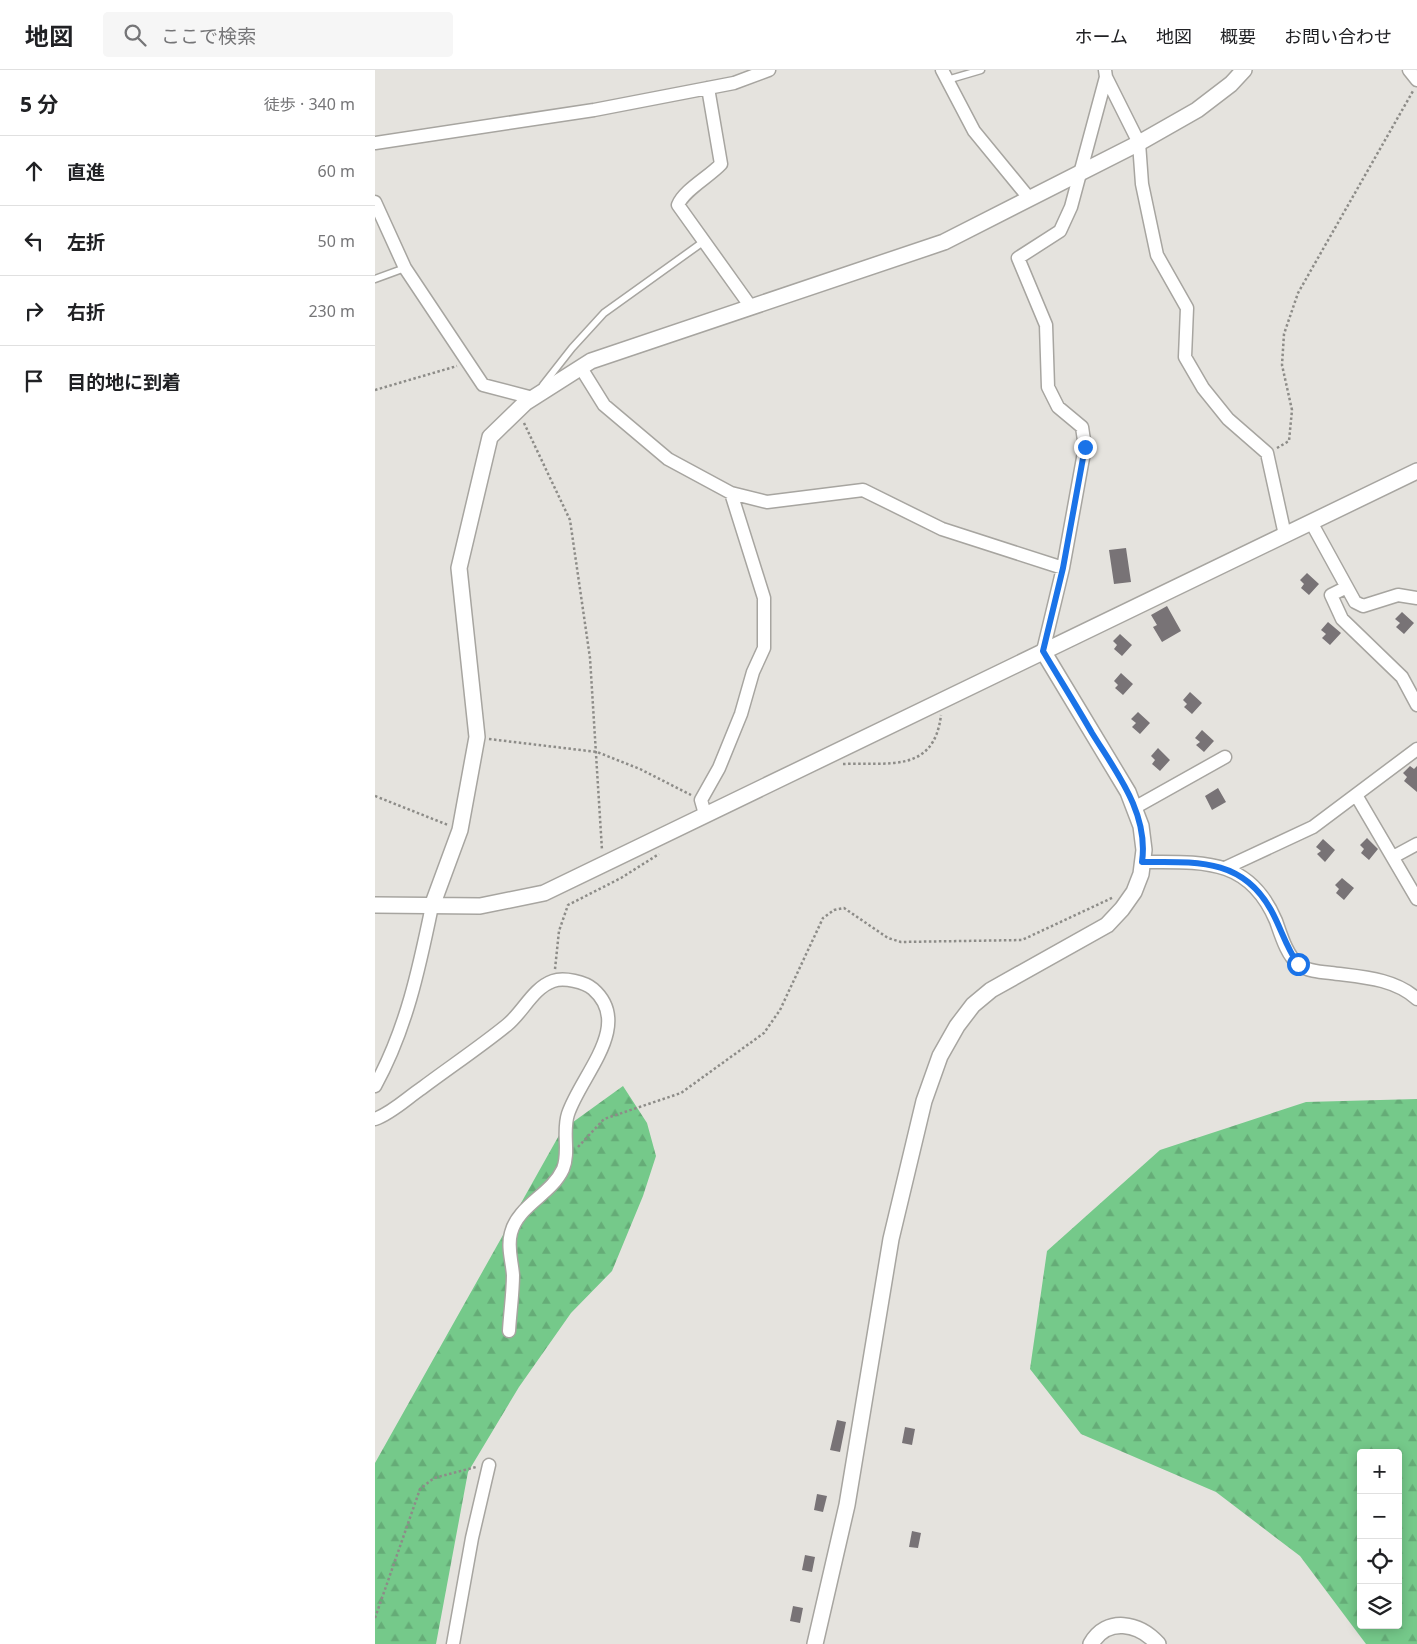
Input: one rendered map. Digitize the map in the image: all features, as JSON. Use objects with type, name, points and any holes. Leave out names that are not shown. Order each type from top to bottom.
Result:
[{"type":"street","points":[[375,143],[594,110],[734,83],[769,70]]},
{"type":"street","points":[[375,1086],[389,1061],[407,1016],[432,906],[460,830],[477,737],[459,568],[490,437],[518,409],[591,361],[944,242],[1139,144],[1197,110],[1231,84],[1244,70]]},
{"type":"street","points":[[1409,70],[1417,82]]},
{"type":"street","points":[[1105,73],[1139,144],[1143,184],[1157,255],[1187,308],[1185,357],[1203,388],[1228,419],[1267,453],[1285,535]]},
{"type":"street","points":[[819,1641],[847,1505],[891,1240],[924,1101],[940,1056],[957,1026],[973,1005],[991,990],[1107,926],[1122,909],[1133,892],[1141,874],[1144,850],[1141,826],[1128,792],[1043,651],[1063,568],[1085,447],[1082,427],[1058,407],[1048,387],[1046,325],[1018,258],[1060,231],[1071,207],[1081,172],[1105,73]]},
{"type":"street","points":[[945,75],[974,131],[1029,198]]},
{"type":"street","points":[[708,88],[721,164],[708,177],[681,196],[678,205],[751,307]]},
{"type":"street","points":[[375,202],[405,268],[483,386],[533,398]]},
{"type":"street","points":[[581,368],[604,405],[668,458],[731,493],[767,502],[863,490],[942,529],[1063,568]]},
{"type":"street","points":[[375,905],[480,906],[544,893],[603,864],[703,807],[943,699],[1417,471]]},
{"type":"street","points":[[703,807],[741,714],[753,672],[764,648],[764,598],[731,493]]},
{"type":"street","points":[[1311,522],[1345,588],[1355,602],[1363,606],[1398,595],[1417,598]]},
{"type":"street","points":[[1345,588],[1331,596],[1342,619],[1402,677],[1417,705]]},
{"type":"street","points":[[1225,868],[1313,827],[1417,749]]},
{"type":"street","points":[[1134,808],[1225,757]]},
{"type":"street","points":[[1356,795],[1417,899]]},
{"type":"street","points":[[1393,857],[1417,844]]},
{"type":"street","points":[[1142,862],[1193,862],[1225,868],[1239,874],[1257,889],[1271,910],[1287,948],[1298,964],[1315,971],[1375,979],[1407,990],[1417,999]]},
{"type":"street","points":[[375,1120],[508,1024],[541,988],[554,980],[572,981],[590,986],[602,997],[609,1014],[609,1031],[567,1114],[565,1134],[566,1159],[562,1171],[549,1190],[533,1202],[520,1216],[511,1232],[509,1248],[513,1275],[509,1331]]},
{"type":"street","points":[[453,1644],[472,1538],[489,1464]]},
{"type":"street","points":[[1091,1644],[1100,1632],[1115,1625],[1123,1625],[1144,1631],[1157,1644]]},
{"type":"lane","points":[[945,75],[981,70]]},
{"type":"lane","points":[[533,398],[572,348],[604,313],[703,242]]},
{"type":"lane","points":[[375,279],[405,268]]},
{"type":"path","points":[[1267,453],[1289,441],[1292,410],[1282,365],[1284,334],[1298,293],[1417,82]]},
{"type":"path","points":[[375,390],[468,362]]},
{"type":"path","points":[[518,409],[571,520],[590,658],[603,864]]},
{"type":"path","points":[[835,766],[904,762],[919,758],[931,748],[940,728],[943,699]]},
{"type":"path","points":[[477,737],[597,752],[640,769],[703,807]]},
{"type":"path","points":[[375,796],[460,830]]},
{"type":"path","points":[[554,980],[559,931],[568,906],[621,878],[665,850]]},
{"type":"path","points":[[566,1159],[604,1119],[681,1093],[764,1033],[780,1010],[823,918],[834,910],[844,908],[888,938],[901,942],[1004,942],[1022,940],[1119,895],[1133,892]]},
{"type":"path","points":[[375,1618],[420,1489],[434,1478],[454,1471],[489,1464]]},
{"type":"green space","points":[[623,1086],[647,1123],[656,1156],[643,1196],[612,1271],[571,1313],[519,1387],[468,1472],[436,1644],[375,1644],[375,1463],[562,1130]]},
{"type":"green space","points":[[1417,1099],[1417,1644],[1366,1644],[1300,1556],[1216,1492],[1081,1434],[1030,1369],[1047,1251],[1160,1150],[1306,1102]]},
{"type":"building","points":[[1126,548],[1131,582],[1114,584],[1109,550]]},
{"type":"building","points":[[1307,573],[1319,584],[1309,595],[1301,588],[1304,584],[1300,580]]},
{"type":"building","points":[[1167,606],[1181,631],[1162,642],[1153,627],[1157,625],[1151,615]]},
{"type":"building","points":[[1402,612],[1414,623],[1404,634],[1396,627],[1400,623],[1395,619]]},
{"type":"building","points":[[1328,622],[1341,633],[1330,645],[1322,638],[1326,634],[1321,630]]},
{"type":"building","points":[[1120,634],[1132,645],[1122,656],[1114,649],[1117,645],[1113,641]]},
{"type":"building","points":[[1121,673],[1133,684],[1123,695],[1115,688],[1118,685],[1114,681]]},
{"type":"building","points":[[1190,692],[1202,703],[1192,714],[1184,707],[1187,704],[1183,700]]},
{"type":"building","points":[[1138,712],[1150,723],[1140,734],[1132,727],[1136,723],[1131,719]]},
{"type":"building","points":[[1202,730],[1214,741],[1204,752],[1196,745],[1200,742],[1195,738]]},
{"type":"building","points":[[1158,748],[1170,760],[1160,771],[1152,764],[1155,760],[1151,756]]},
{"type":"building","points":[[1410,766],[1414,769],[1417,766],[1417,792],[1404,781],[1407,777],[1403,773]]},
{"type":"building","points":[[1218,788],[1226,802],[1212,810],[1205,796]]},
{"type":"building","points":[[1367,838],[1378,849],[1369,860],[1361,853],[1364,849],[1360,845]]},
{"type":"building","points":[[1323,839],[1335,850],[1325,862],[1317,854],[1321,851],[1316,847]]},
{"type":"building","points":[[1342,878],[1354,888],[1344,900],[1336,893],[1339,889],[1335,885]]},
{"type":"building","points":[[837,1420],[846,1422],[840,1452],[830,1450]]},
{"type":"building","points":[[905,1427],[915,1429],[912,1445],[902,1443]]},
{"type":"building","points":[[817,1494],[827,1496],[823,1512],[814,1510]]},
{"type":"building","points":[[912,1531],[921,1533],[918,1548],[909,1547]]},
{"type":"building","points":[[805,1555],[815,1557],[812,1572],[802,1570]]},
{"type":"building","points":[[793,1606],[803,1608],[800,1623],[790,1621]]},
{"type":"route","points":[[1085,447],[1063,568],[1043,651],[1128,792],[1141,826],[1144,850],[1142,862],[1193,862],[1225,868],[1239,874],[1257,889],[1271,910],[1287,948],[1298,964]]}]
